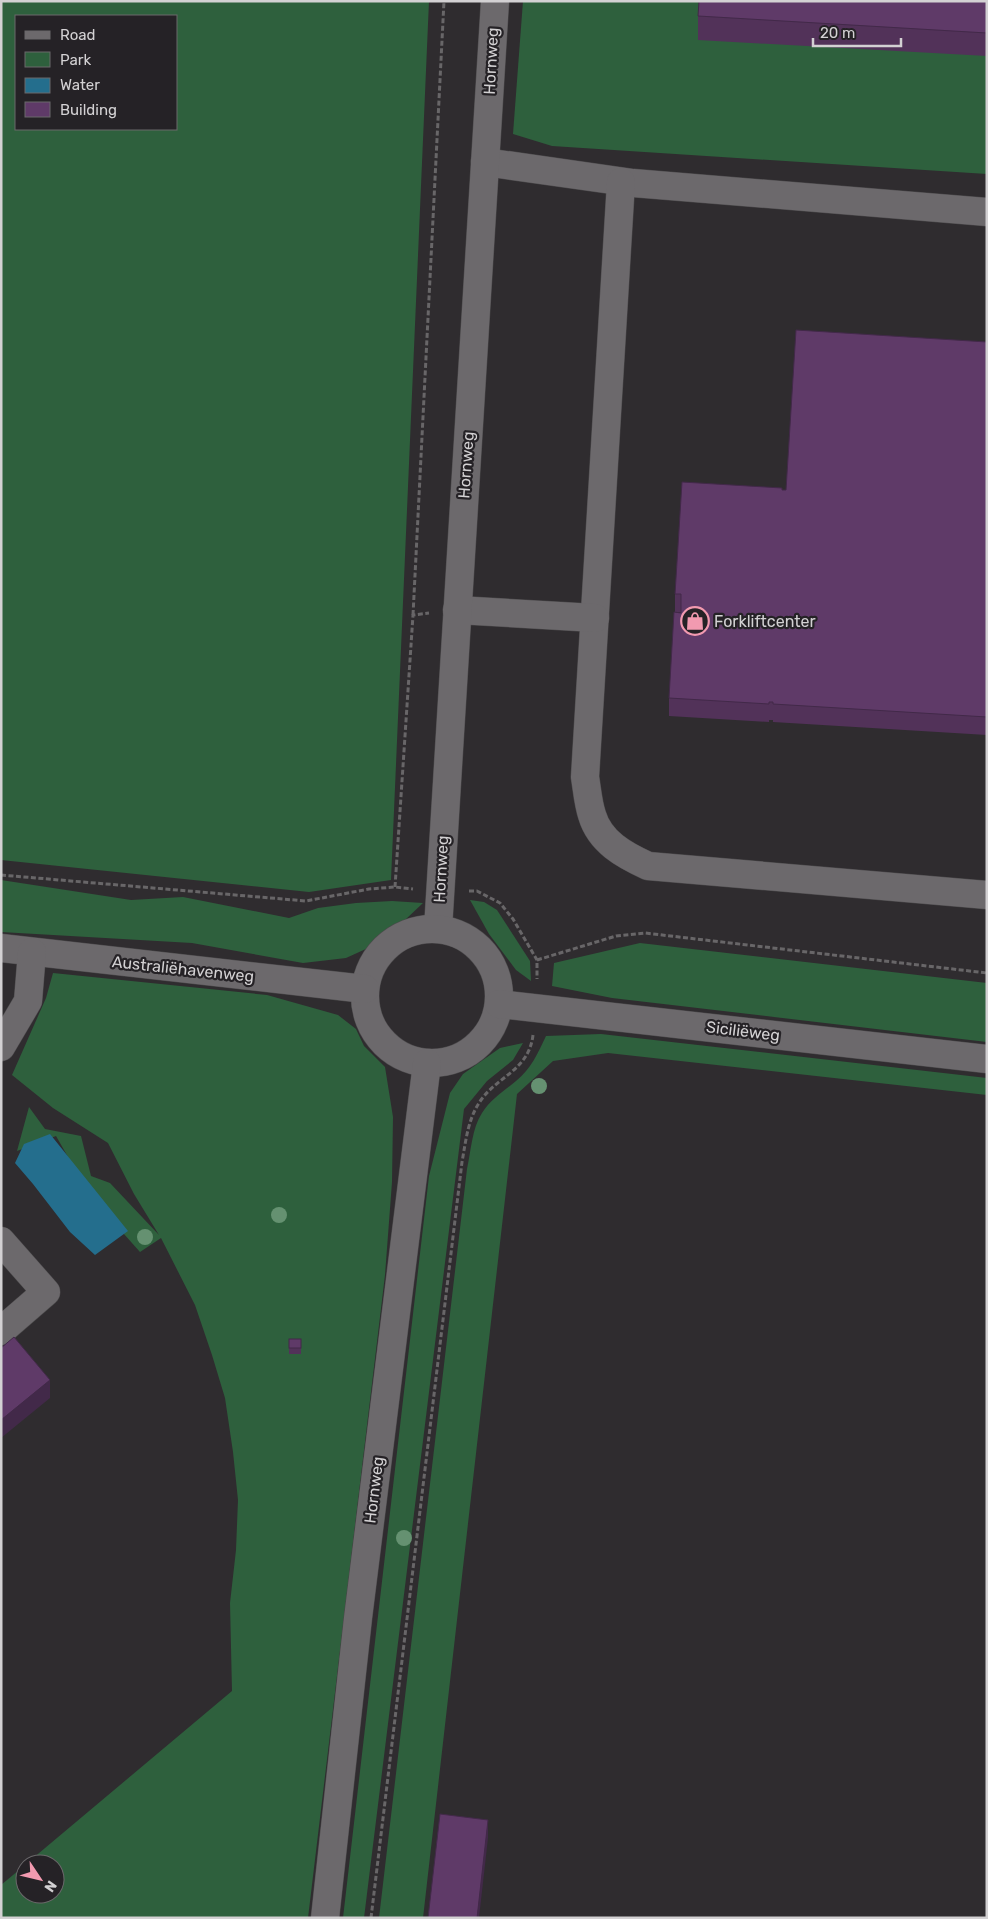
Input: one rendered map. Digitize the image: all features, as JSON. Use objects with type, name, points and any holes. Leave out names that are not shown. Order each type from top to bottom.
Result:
[{"type":"street","name":"Hornweg","points":[[438,928],[495,1]]},
{"type":"street","points":[[485,162],[622,182],[987,212]]},
{"type":"street","points":[[622,182],[585,777],[592,816],[606,841],[632,859],[648,866],[987,895]]},
{"type":"street","points":[[457,610],[594,618]]},
{"type":"street","points":[[438,928],[459,934],[477,945],[490,962],[498,982],[499,1004],[494,1023],[482,1040],[466,1054],[447,1061],[427,1063],[406,1058],[388,1046],[375,1030],[367,1010],[365,989],[370,969],[387,947],[398,938],[417,930],[438,928]]},
{"type":"street","name":"Australiëhavenweg","points":[[1,948],[365,989]]},
{"type":"street","points":[[1,1047],[28,1001],[32,952]]},
{"type":"street","name":"Siciliëweg","points":[[499,1004],[987,1060]]},
{"type":"street","name":"Hornweg","points":[[325,1918],[358,1618],[427,1063]]},
{"type":"street","points":[[1,1241],[46,1292],[1,1331]]},
{"type":"path","points":[[395,887],[413,615],[444,1]]},
{"type":"path","points":[[413,615],[457,610]]},
{"type":"path","points":[[1,875],[306,901],[369,889],[395,887],[439,891],[478,890],[500,903],[513,919],[537,960],[537,1008],[532,1045],[521,1063],[481,1099],[469,1122],[462,1162],[371,1918]]},
{"type":"path","points":[[537,960],[616,936],[645,933],[987,973]]},
{"type":"green space","points":[[1,1],[429,1],[391,880],[309,892],[1,860]]},
{"type":"green space","points":[[523,1],[987,1],[987,174],[552,146],[513,134]]},
{"type":"green space","points":[[1,880],[131,900],[183,897],[289,918],[318,908],[356,903],[392,901],[423,903],[405,920],[380,935],[368,948],[346,958],[303,963],[192,943],[1,932]]},
{"type":"green space","points":[[470,900],[484,902],[497,910],[530,961],[531,981],[516,970],[489,934]]},
{"type":"green space","points":[[640,943],[987,983],[987,1042],[612,998],[552,986],[554,963]]},
{"type":"green space","points":[[53,973],[267,995],[338,1015],[356,1029],[364,1046],[385,1067],[393,1117],[392,1182],[385,1275],[308,1918],[1,1918],[1,1885],[15,1873],[15,1904],[65,1904],[65,1854],[38,1854],[232,1691],[230,1603],[236,1550],[238,1500],[225,1398],[195,1305],[161,1238],[140,1252],[91,1197],[56,1136],[17,1151],[29,1107],[45,1129],[81,1136],[91,1176],[110,1183],[159,1235],[134,1194],[108,1143],[53,1108],[12,1075],[46,998]]},
{"type":"green space","points":[[601,1034],[987,1078],[987,1095],[608,1053],[553,1061],[517,1094],[423,1918],[379,1918],[467,1169],[474,1133],[479,1119],[486,1108],[526,1071],[537,1055],[546,1036]]},
{"type":"green space","points":[[523,1043],[513,1060],[487,1081],[464,1109],[364,1918],[343,1918],[429,1176],[450,1093],[463,1074],[500,1048]]},
{"type":"water","points":[[50,1134],[128,1231],[95,1255],[70,1232],[15,1163],[24,1144]]},
{"type":"building","points":[[699,1],[987,1],[987,33],[698,16]]},
{"type":"building","points":[[796,330],[987,342],[987,717],[773,704],[773,702],[769,702],[769,704],[669,698],[674,612],[681,613],[681,594],[675,594],[682,482],[782,488],[782,490],[786,490]]},
{"type":"building","points":[[14,1337],[50,1380],[1,1420],[1,1348]]},
{"type":"building","points":[[289,1339],[301,1339],[301,1348],[289,1348]]},
{"type":"building","points":[[440,1814],[488,1820],[477,1918],[428,1918]]},
{"type":"place","name":"Forkliftcenter","points":[[695,621]]}]
